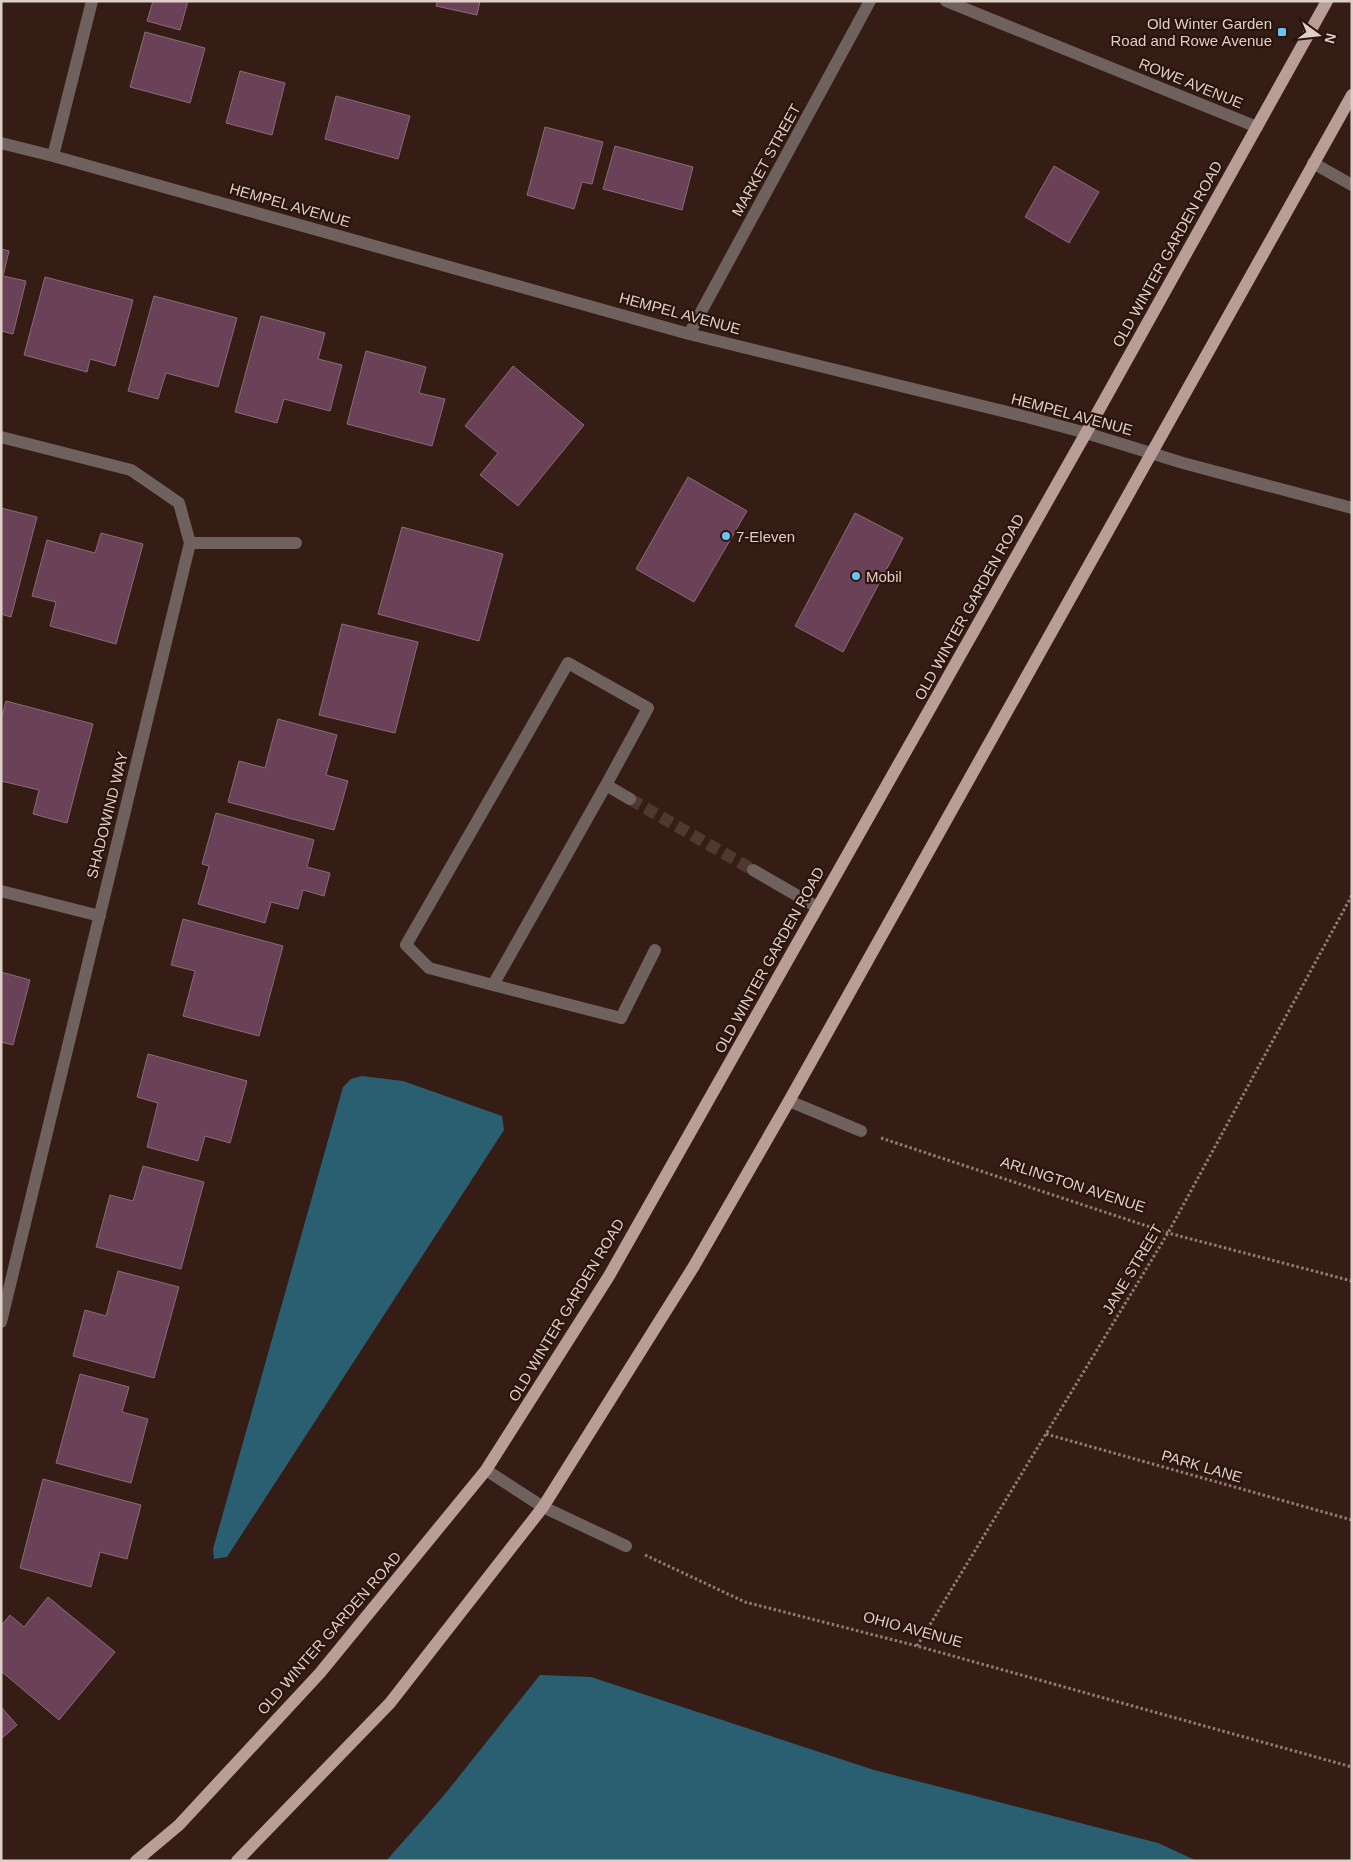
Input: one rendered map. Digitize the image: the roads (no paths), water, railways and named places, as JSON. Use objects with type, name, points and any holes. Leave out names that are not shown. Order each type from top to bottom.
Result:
[{"type":"main road","name":"OLD WINTER GARDEN ROAD","points":[[136,1861],[179,1825],[320,1672],[486,1470],[608,1276],[1086,433],[1328,1]]},
{"type":"main road","points":[[237,1861],[390,1703],[543,1507],[694,1266],[789,1101],[1352,95]]},
{"type":"street","points":[[53,156],[92,1]]},
{"type":"street","name":"MARKET STREET","points":[[690,334],[870,1]]},
{"type":"street","name":"ROWE AVENUE","points":[[946,1],[1257,127]]},
{"type":"street","name":"HEMPEL AVENUE","points":[[1,143],[690,334],[1086,433],[1352,508]]},
{"type":"street","points":[[1313,163],[1352,184]]},
{"type":"street","name":"SHADOWIND WAY","points":[[1,437],[131,470],[179,504],[190,542],[1,1322]]},
{"type":"street","points":[[190,542],[296,543]]},
{"type":"street","points":[[493,985],[648,708],[568,663],[406,945],[429,968],[493,985],[621,1018],[655,950]]},
{"type":"street","points":[[606,785],[630,800]]},
{"type":"street","points":[[753,870],[818,907]]},
{"type":"street","points":[[1,892],[100,916]]},
{"type":"street","points":[[789,1101],[861,1131]]},
{"type":"street","points":[[486,1470],[543,1507],[626,1546]]},
{"type":"water","points":[[362,1076],[403,1081],[502,1116],[504,1130],[227,1557],[214,1559],[213,1549],[343,1087],[351,1079]]},
{"type":"water","points":[[540,1675],[591,1677],[874,1770],[1158,1843],[1197,1861],[386,1861],[445,1794]]},
{"type":"tunnel","points":[[630,799],[753,870]]},
{"type":"place","name":"Old Winter Garden Road and Rowe Avenue","points":[[1282,32]]},
{"type":"place","name":"7-Eleven","points":[[726,536]]},
{"type":"place","name":"Mobil","points":[[856,576]]}]
